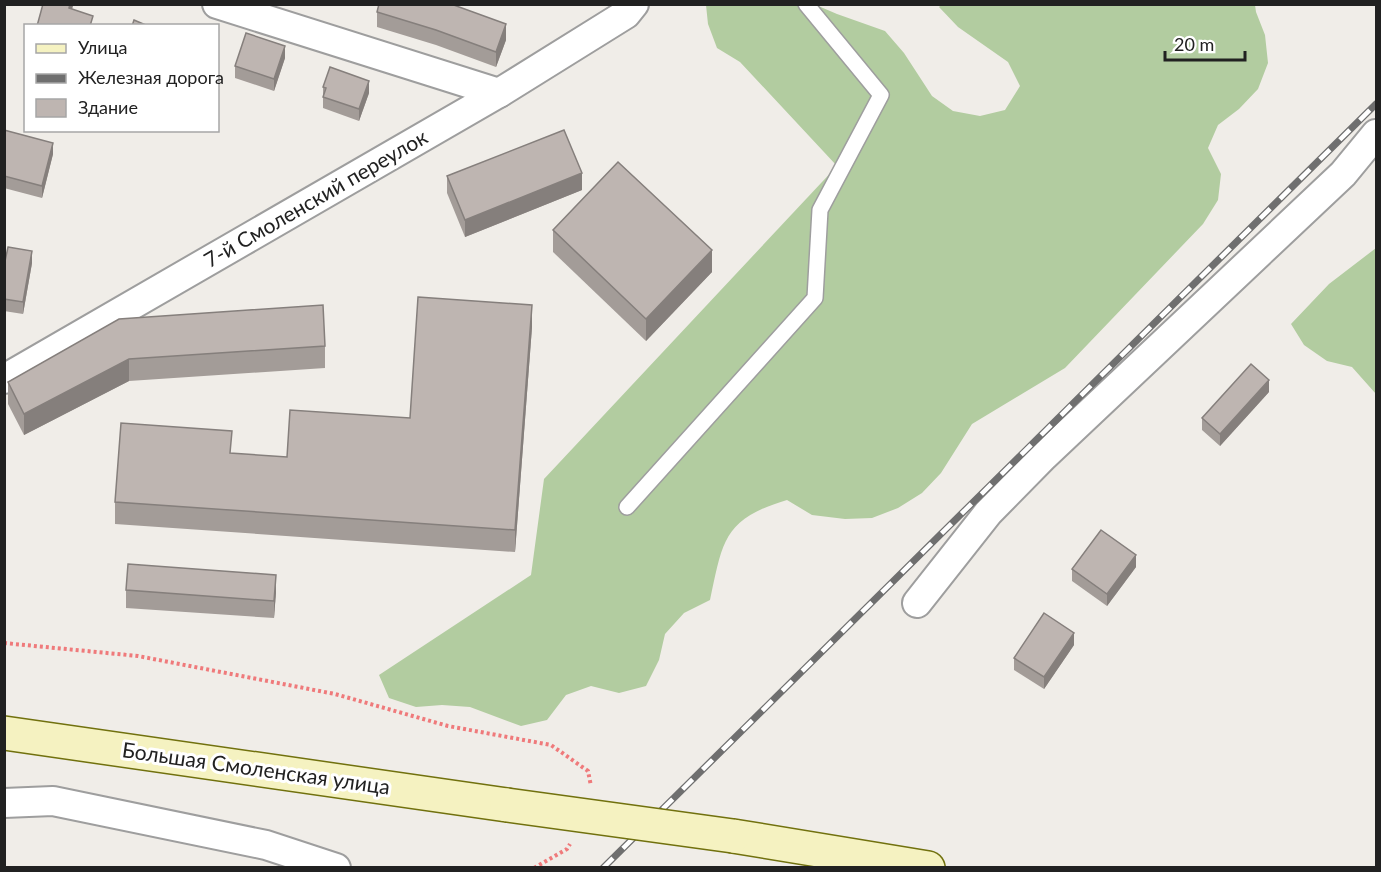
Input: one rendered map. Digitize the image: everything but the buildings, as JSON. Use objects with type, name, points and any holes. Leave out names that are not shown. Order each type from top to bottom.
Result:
[{"type":"main road","name":"Большая Смоленская улица","points":[[4,733],[734,836],[928,867]]},
{"type":"street","points":[[218,4],[499,93]]},
{"type":"street","name":"7-й Смоленский переулок","points":[[4,379],[499,93],[633,8]]},
{"type":"street","points":[[917,603],[988,513],[1044,456],[1343,174],[1377,134]]},
{"type":"street","points":[[4,803],[53,801],[266,845],[336,867]]},
{"type":"lane","points":[[627,507],[815,298],[820,210],[881,95],[806,4]]},
{"type":"path","points":[[4,643],[138,656],[335,694],[448,726],[551,745],[588,771],[592,791]]},
{"type":"path","points":[[534,867],[567,849],[572,840]]},
{"type":"green space","points":[[706,5],[816,5],[885,31],[904,53],[932,96],[953,111],[980,116],[1005,110],[1020,86],[1008,62],[958,27],[939,7],[941,5],[1255,5],[1265,35],[1268,63],[1258,89],[1239,109],[1218,125],[1208,148],[1221,174],[1218,200],[1203,224],[1065,368],[972,424],[941,473],[922,493],[898,508],[872,518],[845,519],[812,515],[787,500],[750,515],[738,524],[723,547],[710,600],[684,613],[665,634],[659,660],[646,686],[619,693],[591,686],[566,695],[547,720],[521,726],[470,707],[442,705],[416,707],[389,698],[379,675],[531,575],[544,479],[837,166],[740,62],[717,48],[708,24]]},
{"type":"green space","points":[[1376,248],[1376,394],[1352,367],[1327,361],[1304,345],[1291,324],[1329,284]]},
{"type":"railway","points":[[603,868],[1376,104]]}]
